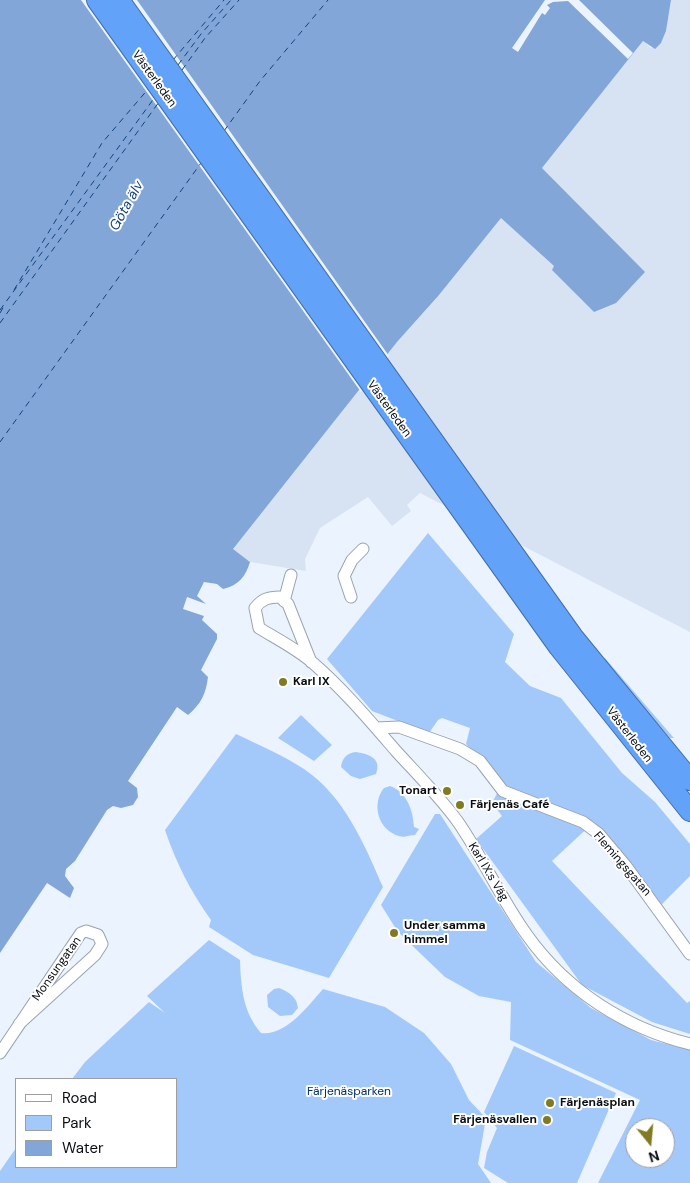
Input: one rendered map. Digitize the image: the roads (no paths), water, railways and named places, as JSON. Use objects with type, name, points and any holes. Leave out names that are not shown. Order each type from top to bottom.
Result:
[{"type":"highway","name":"Västerleden","points":[[97,0],[690,811]]},
{"type":"highway","name":"Västerleden","points":[[119,0],[566,642],[690,780]]},
{"type":"street","points":[[351,597],[344,576],[352,560],[363,549]]},
{"type":"street","points":[[284,600],[291,576]]},
{"type":"street","name":"Karl IX:s Väg","points":[[311,662],[284,600],[280,597],[260,600],[255,608],[259,628],[311,662],[376,728],[458,823],[527,936],[550,964],[583,994],[609,1010],[650,1032],[690,1044]]},
{"type":"street","name":"Flemingsgatan","points":[[376,728],[399,727],[460,749],[480,760],[503,791],[583,822],[599,834],[626,866],[690,954]]},
{"type":"street","name":"Monsungatan","points":[[0,1053],[81,933],[86,931],[98,935],[102,944],[95,955],[20,1024]]},
{"type":"water","name":"Göta älv","points":[[0,0],[671,0],[666,31],[661,43],[655,49],[643,41],[542,168],[645,272],[616,303],[594,312],[552,270],[554,266],[501,218],[439,295],[397,342],[233,549],[250,562],[241,580],[223,589],[217,584],[204,582],[197,596],[206,604],[187,597],[183,609],[204,616],[202,620],[217,634],[217,639],[201,670],[208,677],[202,698],[188,715],[177,707],[128,781],[137,788],[138,797],[133,805],[121,808],[113,806],[107,810],[75,861],[66,869],[65,876],[74,888],[70,898],[47,883],[0,953]]},
{"type":"place","name":"Karl IX","points":[[283,682]]},
{"type":"place","name":"Tonart","points":[[447,791]]},
{"type":"place","name":"Färjenäs Café","points":[[460,805]]},
{"type":"place","name":"Under samma himmel","points":[[394,933]]},
{"type":"place","name":"Färjenäsplan","points":[[550,1103]]},
{"type":"place","name":"Färjenäsvallen","points":[[547,1120]]},
{"type":"park label","name":"Färjenäsparken","points":[[349,1092]]}]
